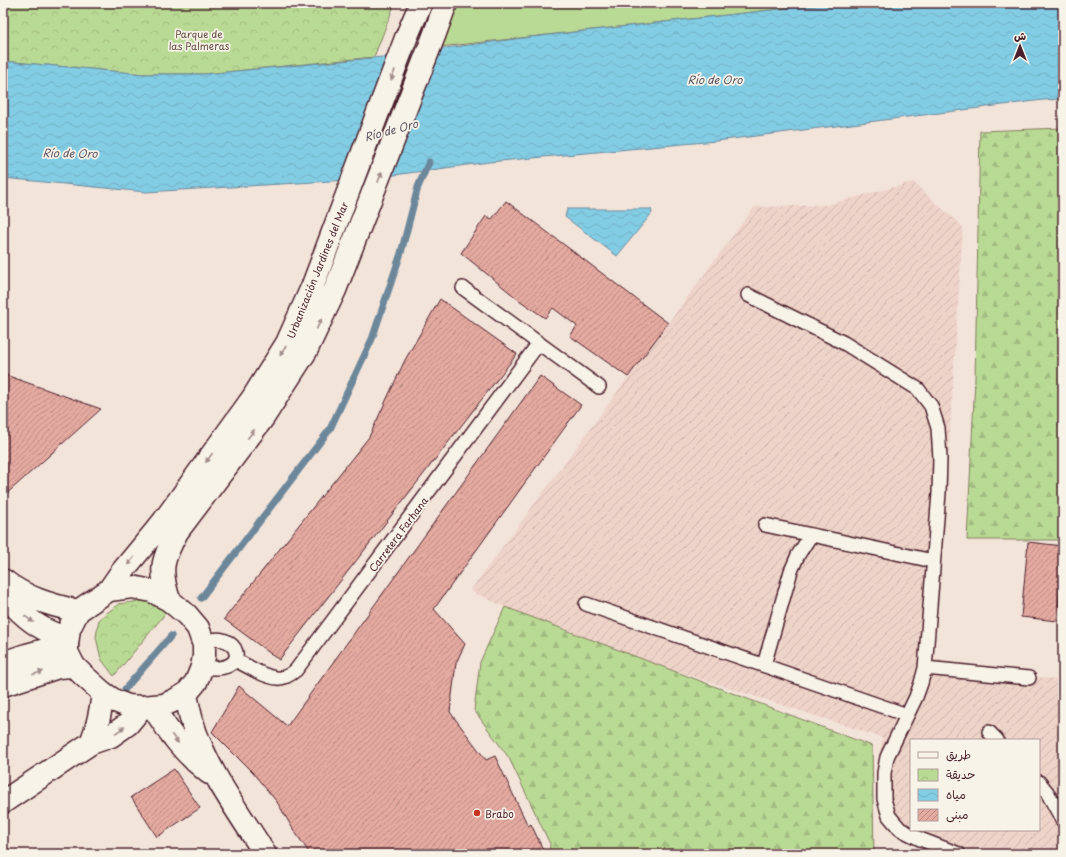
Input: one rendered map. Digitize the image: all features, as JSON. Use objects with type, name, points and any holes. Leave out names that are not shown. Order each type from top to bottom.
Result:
[{"type":"street","name":"Urbanización Jardines del Mar","points":[[109,590],[120,574],[163,522],[252,399],[287,343],[313,285],[406,38],[421,3]]},
{"type":"street","name":"Urbanización Jardines del Mar","points":[[169,600],[163,582],[163,564],[168,548],[177,532],[263,418],[306,351],[335,290],[366,214],[446,3]]},
{"type":"street","points":[[3,580],[12,587],[33,598],[55,606],[78,611]]},
{"type":"street","points":[[132,587],[152,591],[169,600],[187,615],[198,628],[204,645],[202,667],[196,682],[186,694],[164,705],[148,707],[128,706],[115,701],[103,693],[74,666],[67,652],[67,641],[73,620],[78,611],[109,590],[132,587]]},
{"type":"street","points":[[3,590],[23,614],[44,629],[67,641]]},
{"type":"street","points":[[3,663],[67,641]]},
{"type":"street","points":[[3,685],[58,667],[74,666]]},
{"type":"street","points":[[91,743],[97,727],[103,693]]},
{"type":"street","points":[[186,694],[198,739],[208,761],[219,782],[265,854]]},
{"type":"street","points":[[3,802],[91,743],[111,736],[148,707]]},
{"type":"street","points":[[148,707],[199,766],[219,782]]},
{"type":"lane","points":[[463,288],[599,387]]},
{"type":"lane","points":[[748,295],[844,343],[918,389],[931,406],[938,428],[940,458],[925,668],[921,683],[887,757],[884,773],[884,799],[889,816],[900,829],[920,839],[959,854]]},
{"type":"lane","name":"Carretera Farhana","points":[[235,660],[270,677],[284,678],[296,670],[539,343]]},
{"type":"lane","points":[[765,525],[933,561]]},
{"type":"lane","points":[[764,666],[791,571],[798,555],[811,534]]},
{"type":"lane","points":[[586,604],[907,715]]},
{"type":"lane","points":[[202,667],[221,668],[230,666],[237,657],[233,647],[227,642],[211,640],[204,645]]},
{"type":"lane","points":[[925,668],[1030,678]]},
{"type":"lane","points":[[1040,783],[1048,792],[1063,821]]},
{"type":"shaded area","points":[[913,182],[963,227],[946,492],[933,658],[1063,681],[1063,854],[938,854],[922,848],[903,838],[891,826],[882,812],[876,785],[882,738],[645,661],[525,616],[470,591],[754,207],[826,205]]},
{"type":"green space","name":"Parque de las Palmeras","points":[[3,3],[395,3],[374,57],[205,74],[144,74],[3,61]]},
{"type":"green space","points":[[456,3],[834,3],[439,47]]},
{"type":"green space","points":[[1063,128],[1063,540],[967,540],[975,379],[980,131]]},
{"type":"green space","points":[[147,600],[169,609],[114,676],[101,659],[96,637],[99,619],[119,604]]},
{"type":"green space","points":[[505,607],[872,746],[874,854],[549,854],[550,844],[509,758],[474,710],[480,662]]},
{"type":"water","name":"Río de Oro","points":[[834,3],[1063,3],[1063,99],[1043,100],[716,141],[489,162],[365,179],[146,192],[3,178],[3,61],[144,74],[205,74],[383,57],[531,37]]},
{"type":"water","points":[[567,209],[651,209],[652,213],[617,256],[565,217]]},
{"type":"building","points":[[506,201],[668,323],[628,377],[570,336],[577,326],[553,308],[545,318],[519,300],[461,253],[486,216],[492,219]]},
{"type":"building","points":[[440,299],[517,354],[279,660],[224,619],[369,437],[405,360]]},
{"type":"building","points":[[3,374],[101,409],[3,497]]},
{"type":"building","points":[[540,376],[581,405],[434,609],[465,644],[456,663],[450,712],[486,760],[495,756],[528,826],[531,824],[545,854],[310,854],[277,802],[252,772],[212,732],[239,686],[287,726]]},
{"type":"building","points":[[1028,542],[1063,546],[1063,574],[1061,574],[1057,621],[1021,617]]},
{"type":"building","points":[[174,769],[200,808],[157,837],[131,797]]},
{"type":"waterway","points":[[201,598],[330,429],[372,339],[401,253],[418,187],[429,162]]},
{"type":"waterway","points":[[125,689],[171,636]]},
{"type":"place","name":"Brabo","points":[[477,813]]}]
